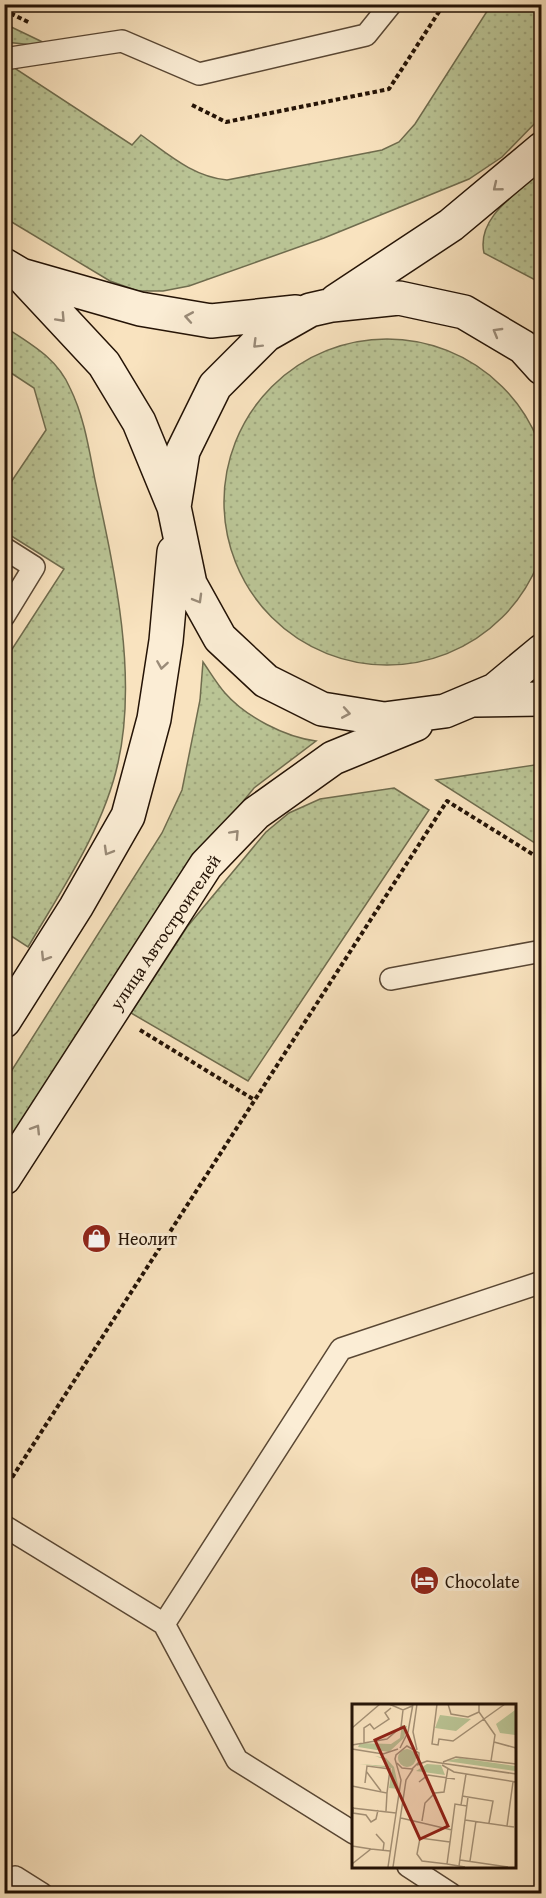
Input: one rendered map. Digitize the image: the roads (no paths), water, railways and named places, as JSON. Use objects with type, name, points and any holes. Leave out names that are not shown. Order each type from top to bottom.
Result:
[{"type":"main road","points":[[4,1021],[76,907],[128,816],[154,719],[166,641],[175,515],[183,451],[215,386],[266,335],[321,308],[451,225],[542,149]]},
{"type":"main road","points":[[13,270],[140,309],[211,321],[399,298],[464,312],[523,346],[542,368]]},
{"type":"main road","points":[[13,270],[104,364],[139,422],[175,515],[190,584],[220,638],[266,681],[322,709],[384,719],[458,706],[542,699]]},
{"type":"main road","name":"улица Автостроителей","points":[[4,1178],[206,865],[256,813],[333,758],[495,690],[542,651]]},
{"type":"lane","points":[[4,59],[122,41],[199,74],[366,35],[390,4]]},
{"type":"lane","points":[[4,548],[34,567],[4,616]]},
{"type":"lane","points":[[391,979],[542,951]]},
{"type":"lane","points":[[164,1624],[341,1348],[542,1282]]},
{"type":"lane","points":[[4,1526],[164,1624],[237,1760],[352,1832]]},
{"type":"lane","points":[[411,1868],[451,1893]]},
{"type":"lane","points":[[5,1893],[15,1877],[42,1893]]},
{"type":"place","name":"Неолит","points":[[97,1238]]},
{"type":"place","name":"Chocolate","points":[[424,1581]]}]
